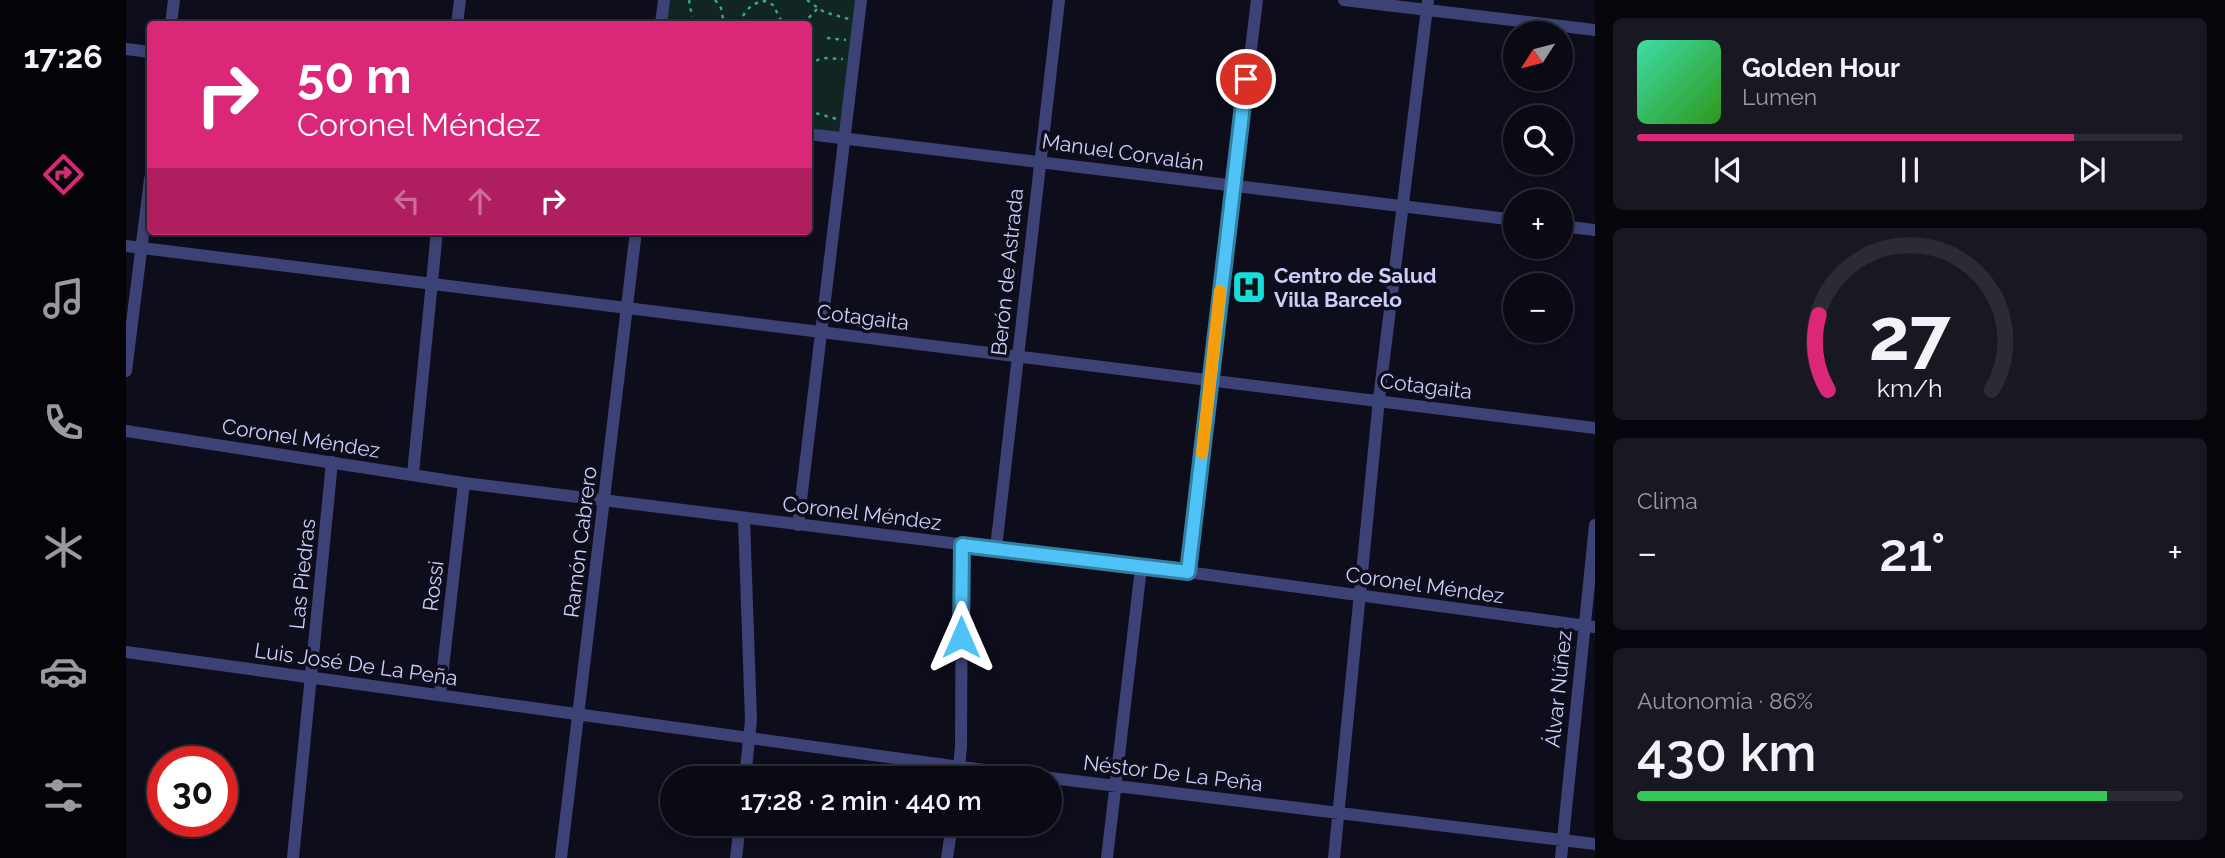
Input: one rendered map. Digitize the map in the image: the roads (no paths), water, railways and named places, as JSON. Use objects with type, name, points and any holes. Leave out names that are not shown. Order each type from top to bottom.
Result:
[{"type":"street","points":[[171,21],[174,0]]},
{"type":"street","points":[[457,21],[460,0]]},
{"type":"street","points":[[661,21],[664,0]]},
{"type":"street","points":[[798,525],[861,0]]},
{"type":"street","name":"Berón de Astrada","points":[[996,548],[1038,160],[1059,0]]},
{"type":"street","points":[[1188,572],[1256,0]]},
{"type":"street","points":[[1344,0],[1428,4],[1595,30]]},
{"type":"street","points":[[1334,858],[1379,399],[1428,4]]},
{"type":"street","points":[[126,49],[147,52]]},
{"type":"street","name":"Manuel Corvalán","points":[[812,134],[1503,218]]},
{"type":"street","points":[[126,371],[147,202]]},
{"type":"street","points":[[1573,227],[1595,230]]},
{"type":"street","points":[[413,474],[437,235]]},
{"type":"street","name":"Ramón Cabrero","points":[[561,858],[636,235]]},
{"type":"street","name":"Cotagaita","points":[[126,246],[1210,381],[1379,399],[1595,428]]},
{"type":"street","name":"Coronel Méndez","points":[[126,431],[464,483],[1188,572],[1589,627]]},
{"type":"street","name":"Las Piedras","points":[[293,858],[332,462]]},
{"type":"street","name":"Rossi","points":[[440,694],[464,483]]},
{"type":"street","points":[[744,519],[750,737],[747,766]]},
{"type":"street","name":"Álvar Núñez","points":[[1561,858],[1589,627],[1595,525]]},
{"type":"street","points":[[959,766],[962,545]]},
{"type":"street","points":[[1107,858],[1141,568]]},
{"type":"street","name":"Luis José De La Peña","points":[[126,652],[580,714]]},
{"type":"street","name":"Néstor De La Peña","points":[[580,714],[750,737],[918,766]]},
{"type":"street","name":"Néstor De La Peña","points":[[1062,781],[1114,785],[1595,844]]},
{"type":"street","points":[[736,858],[739,836]]},
{"type":"street","points":[[947,858],[950,836]]},
{"type":"place","name":"Centro de Salud Villa Barcelo","points":[[1249,287]]}]
